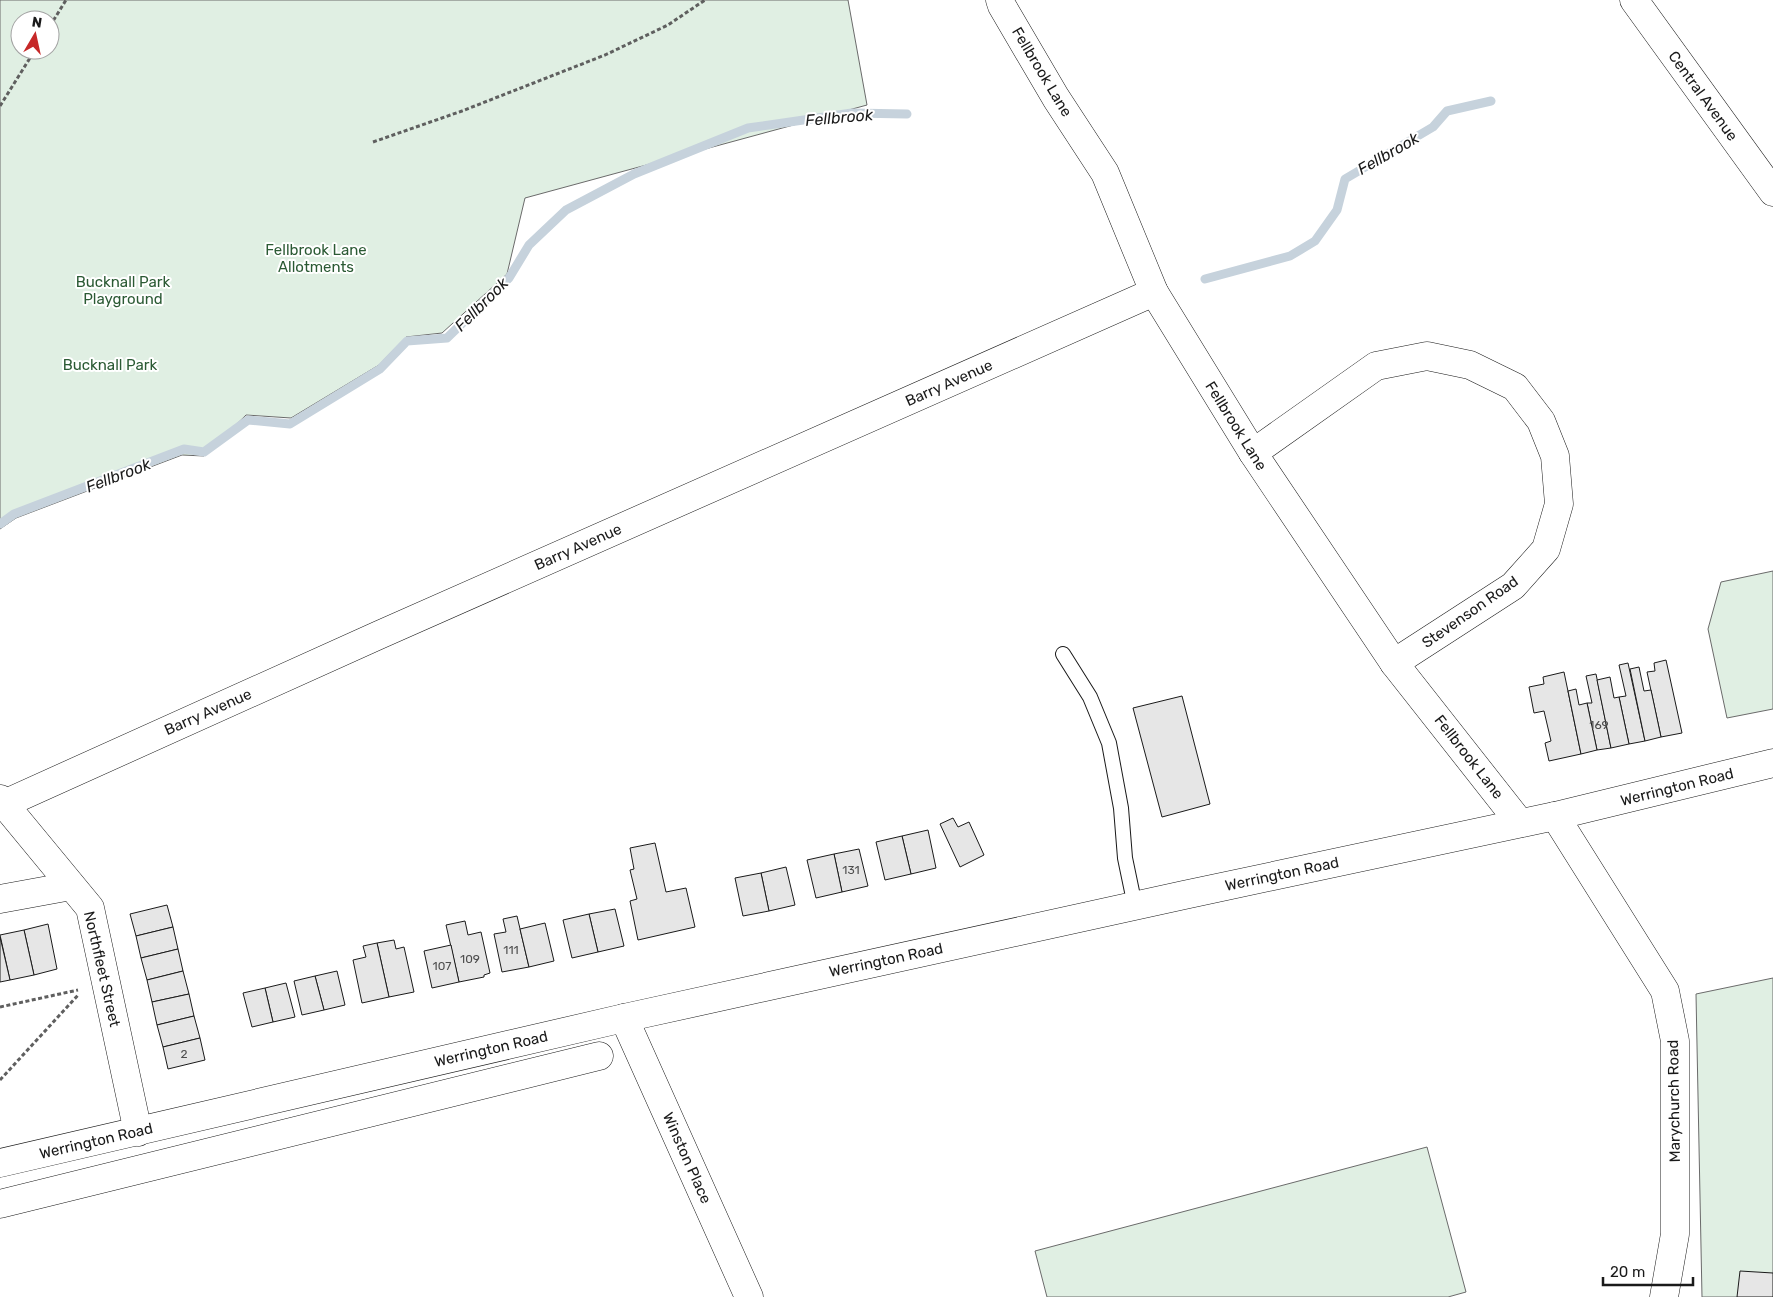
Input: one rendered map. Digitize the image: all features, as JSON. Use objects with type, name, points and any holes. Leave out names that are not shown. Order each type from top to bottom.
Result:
[{"type":"main road","name":"Fellbrook Lane","points":[[1000,0],[1056,98],[1105,173],[1154,292],[1253,453],[1394,663],[1520,823]]},
{"type":"main road","name":"Central Avenue","points":[[1634,0],[1773,192]]},
{"type":"main road","name":"Barry Avenue","points":[[2,801],[1154,292]]},
{"type":"main road","name":"Stevenson Road","points":[[1253,453],[1376,366],[1427,356],[1470,364],[1515,387],[1541,421],[1555,456],[1559,504],[1546,549],[1513,586],[1394,663]]},
{"type":"main road","name":"Werrington Road","points":[[0,1163],[624,1018],[1555,816],[1773,763]]},
{"type":"main road","name":"Northfleet Street","points":[[2,801],[90,908],[138,1132]]},
{"type":"main road","name":"Marychurch Road","points":[[1555,816],[1665,991],[1675,1040],[1675,1234],[1664,1297]]},
{"type":"main road","points":[[0,899],[71,886]]},
{"type":"main road","name":"Winston Place","points":[[624,1018],[750,1297]]},
{"type":"main road","points":[[523,1042],[532,1073]]},
{"type":"main road","points":[[0,1204],[599,1056]]},
{"type":"main road","points":[[376,1076],[386,1109]]},
{"type":"main road","points":[[228,1111],[238,1145]]},
{"type":"lane","points":[[1064,654],[1090,697],[1109,743],[1121,808],[1125,858],[1135,906]]},
{"type":"path","points":[[373,142],[462,111],[605,55],[668,25],[705,0]]},
{"type":"path","points":[[0,106],[29,60]]},
{"type":"path","points":[[0,1007],[83,989],[0,1080]]},
{"type":"green space","points":[[0,0],[848,0],[867,105],[525,198],[507,274],[442,333],[406,337],[379,365],[291,418],[246,415],[204,456],[182,455],[16,518],[0,529]]},
{"type":"green space","points":[[1773,571],[1773,709],[1727,718],[1708,629],[1721,582]]},
{"type":"green space","points":[[1773,978],[1773,1297],[1702,1297],[1696,994]]},
{"type":"green space","points":[[1427,1147],[1466,1292],[1448,1297],[1047,1297],[1035,1251]]},
{"type":"building","points":[[1666,660],[1682,733],[1661,737],[1647,672],[1655,671],[1654,663]]},
{"type":"building","points":[[1628,663],[1645,741],[1629,744],[1619,697],[1626,696],[1619,665]]},
{"type":"building","points":[[1639,667],[1644,691],[1651,690],[1661,737],[1645,741],[1630,669]]},
{"type":"building","points":[[1564,672],[1581,754],[1549,761],[1545,743],[1551,741],[1544,711],[1534,713],[1529,687],[1544,684],[1543,677]]},
{"type":"building","points":[[1596,674],[1611,748],[1597,750],[1587,703],[1592,703],[1586,676]]},
{"type":"building","points":[[1610,677],[1614,698],[1619,697],[1629,744],[1611,748],[1597,680]]},
{"type":"building","points":[[1576,689],[1579,705],[1587,703],[1597,750],[1581,754],[1568,691]]},
{"type":"building","points":[[1182,696],[1210,804],[1162,817],[1133,708]]},
{"type":"building","points":[[953,818],[958,827],[969,822],[984,855],[960,867],[940,824]]},
{"type":"building","points":[[928,830],[936,868],[911,874],[902,836]]},
{"type":"building","points":[[902,836],[911,874],[885,880],[876,842]]},
{"type":"building","points":[[655,843],[666,892],[686,888],[695,927],[638,940],[630,901],[637,899],[630,870],[634,869],[630,848]]},
{"type":"building","points":[[859,849],[868,886],[842,892],[834,854]]},
{"type":"building","points":[[834,854],[842,892],[816,898],[807,860]]},
{"type":"building","points":[[786,867],[795,905],[769,911],[761,873]]},
{"type":"building","points":[[761,873],[769,911],[743,916],[735,878]]},
{"type":"building","points":[[167,905],[173,927],[136,936],[130,914]]},
{"type":"building","points":[[615,909],[624,946],[598,952],[589,914]]},
{"type":"building","points":[[589,914],[598,952],[572,958],[563,920]]},
{"type":"building","points":[[517,916],[529,967],[502,972],[494,934],[506,932],[503,919]]},
{"type":"building","points":[[465,921],[468,935],[481,932],[490,973],[484,975],[484,977],[459,982],[446,925]]},
{"type":"building","points":[[545,923],[554,961],[529,967],[520,929]]},
{"type":"building","points":[[48,924],[57,969],[34,975],[24,930]]},
{"type":"building","points":[[173,927],[178,949],[141,958],[136,936]]},
{"type":"building","points":[[24,930],[34,975],[10,980],[0,935]]},
{"type":"building","points":[[0,937],[10,980],[0,982]]},
{"type":"building","points":[[394,940],[396,949],[404,947],[414,992],[389,997],[377,943]]},
{"type":"building","points":[[377,943],[389,997],[362,1003],[353,960],[366,957],[363,946]]},
{"type":"building","points":[[451,945],[459,982],[432,988],[424,951]]},
{"type":"building","points":[[178,949],[183,971],[147,980],[141,958]]},
{"type":"building","points":[[183,971],[189,994],[152,1002],[147,980]]},
{"type":"building","points":[[337,971],[345,1005],[324,1010],[315,976]]},
{"type":"building","points":[[315,976],[324,1010],[302,1015],[294,981]]},
{"type":"building","points":[[286,983],[295,1017],[273,1022],[265,988]]},
{"type":"building","points":[[265,988],[273,1022],[252,1027],[243,993]]},
{"type":"building","points":[[189,994],[194,1016],[157,1025],[152,1002]]},
{"type":"building","points":[[194,1016],[200,1038],[163,1047],[157,1025]]},
{"type":"building","points":[[200,1038],[205,1060],[168,1069],[163,1047]]},
{"type":"building","points":[[1740,1271],[1773,1273],[1773,1297],[1737,1297]]},
{"type":"waterway","name":"Fellbrook","points":[[1205,279],[1290,256],[1315,241],[1337,210],[1345,179],[1433,127],[1447,111],[1491,101]]},
{"type":"waterway","name":"Fellbrook","points":[[0,524],[14,514],[184,449],[204,452],[248,420],[290,424],[380,369],[407,341],[447,338],[509,278],[529,245],[566,210],[634,174],[748,128],[852,113],[907,114]]},
{"type":"park label","name":"Fellbrook Lane Allotments","points":[[316,258]]},
{"type":"park label","name":"Bucknall Park Playground","points":[[123,290]]},
{"type":"park label","name":"Bucknall Park","points":[[110,365]]}]
